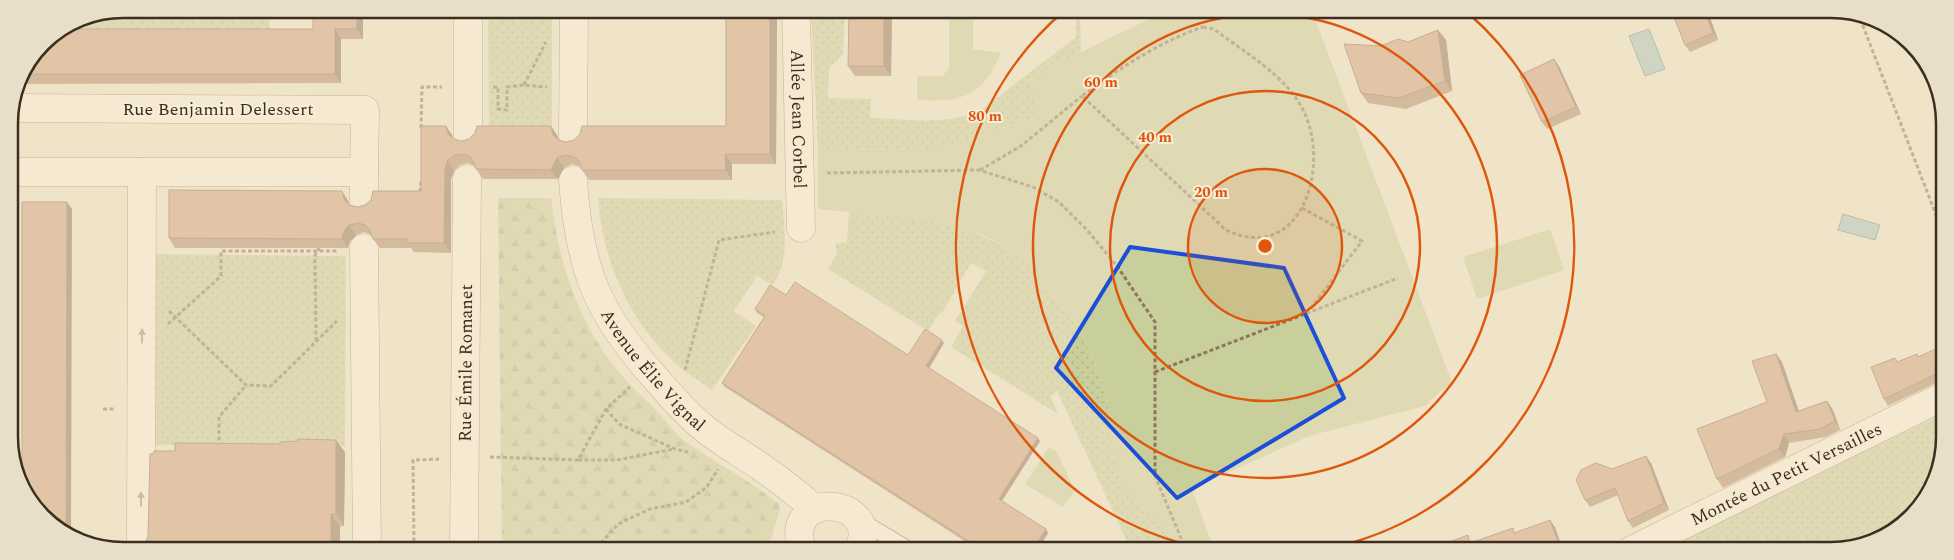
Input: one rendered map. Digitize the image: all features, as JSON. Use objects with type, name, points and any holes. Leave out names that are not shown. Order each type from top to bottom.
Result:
[{"type":"street","points":[[468,18],[468,135]]},
{"type":"street","points":[[573,136],[574,18]]},
{"type":"street","name":"Allée Jean Corbel","points":[[793,229],[799,174],[796,18]]},
{"type":"street","name":"Rue Benjamin Delessert","points":[[19,108],[365,110],[364,201]]},
{"type":"street","points":[[18,172],[364,172]]},
{"type":"street","points":[[142,172],[142,542]]},
{"type":"street","name":"Rue Émile Romanet","points":[[464,542],[467,179]]},
{"type":"street","name":"Avenue Élie Vignal","points":[[573,180],[576,222],[582,253],[592,286],[609,317],[632,352],[684,410],[704,428],[762,468],[815,509]]},
{"type":"street","points":[[353,250],[366,542]]},
{"type":"street","name":"Montée du Petit Versailles","points":[[1648,542],[1936,400]]},
{"type":"street","points":[[801,542],[799,532],[802,523],[815,509],[832,505],[841,507],[856,518],[862,542]]},
{"type":"lane","points":[[856,518],[896,542]]},
{"type":"path","points":[[1862,22],[1936,217]]},
{"type":"path","points":[[979,170],[1021,146],[1082,96],[1118,70],[1170,41],[1203,27],[1214,30],[1282,82],[1296,98],[1305,114],[1315,150],[1315,171],[1302,208],[1285,226],[1267,236],[1239,236],[1226,230],[1082,96]]},
{"type":"path","points":[[524,85],[547,39],[574,39]]},
{"type":"path","points":[[498,87],[498,109],[507,110],[507,87],[524,85],[574,88]]},
{"type":"path","points":[[421,134],[422,87],[448,87]]},
{"type":"path","points":[[799,174],[979,170],[1033,187],[1059,202],[1087,230],[1117,266],[1153,318],[1155,476],[1183,542]]},
{"type":"path","points":[[411,192],[421,192],[421,173]]},
{"type":"path","points":[[1302,208],[1362,241],[1307,312]]},
{"type":"path","points":[[685,370],[719,240],[793,229]]},
{"type":"path","points":[[142,348],[221,276],[222,251],[236,249],[353,250]]},
{"type":"path","points":[[316,342],[314,255],[318,250]]},
{"type":"path","points":[[1155,372],[1398,278]]},
{"type":"path","points":[[142,285],[246,385],[271,386],[340,318]]},
{"type":"path","points":[[219,456],[219,416],[246,385]]},
{"type":"path","points":[[578,460],[606,409],[631,385]]},
{"type":"path","points":[[501,456],[541,460],[617,460],[675,449]]},
{"type":"path","points":[[413,460],[414,542]]},
{"type":"path","points":[[602,542],[618,524],[650,509],[686,502],[706,487],[721,464]]},
{"type":"highlighted area","points":[[1130,247],[1284,268],[1344,398],[1177,498],[1056,368]]},
{"type":"green space","points":[[116,18],[269,18],[269,38],[74,38],[74,30],[82,25]]},
{"type":"green space","points":[[488,18],[552,18],[552,135],[489,136]]},
{"type":"green space","points":[[811,18],[845,18],[843,54],[829,69],[828,98],[871,99],[870,118],[941,120],[968,115],[981,110],[1076,37],[1076,18],[1080,18],[1081,52],[1029,80],[1041,116],[932,150],[818,149]]},
{"type":"green space","points":[[949,18],[973,18],[973,49],[1001,53],[986,80],[969,94],[958,98],[917,100],[917,76],[942,76],[949,69]]},
{"type":"green space","points":[[1151,18],[1315,18],[1453,385],[1443,389],[1425,406],[1309,436],[1192,489],[1211,542],[1172,542],[1164,523],[1136,499],[1119,478],[1114,459],[1107,394],[1079,326],[1025,263],[1002,245],[985,236],[929,220],[818,209],[818,149],[932,150],[1040,116],[1029,80]]},
{"type":"green space","points":[[498,198],[551,198],[559,247],[574,294],[583,316],[608,358],[624,378],[683,439],[757,488],[779,504],[780,509],[770,542],[502,542]]},
{"type":"green space","points":[[598,198],[782,200],[785,244],[782,266],[772,285],[757,276],[734,311],[756,326],[712,390],[686,372],[656,344],[630,307],[620,286],[605,243]]},
{"type":"green space","points":[[849,211],[929,220],[975,233],[1002,245],[1025,263],[1079,326],[1107,394],[1114,459],[1136,499],[1164,523],[1172,542],[1127,542],[1057,391],[1050,396],[1058,414],[951,347],[963,326],[955,321],[986,271],[971,263],[942,313],[940,312],[928,331],[828,269],[837,253],[835,244],[847,242]]},
{"type":"green space","points":[[1550,229],[1564,270],[1477,299],[1463,257]]},
{"type":"green space","points":[[149,254],[346,256],[345,446],[149,445]]},
{"type":"green space","points":[[1936,417],[1936,451],[1926,484],[1906,512],[1872,535],[1838,542],[1673,542]]},
{"type":"green space","points":[[1049,447],[1057,452],[1075,491],[1063,507],[1025,484]]},
{"type":"water","points":[[1649,29],[1665,69],[1645,76],[1629,36]]},
{"type":"water","points":[[1843,214],[1880,225],[1875,240],[1838,230]]},
{"type":"building","points":[[313,18],[357,18],[357,29],[335,29],[335,74],[30,74],[48,48],[75,29],[313,29]]},
{"type":"building","points":[[726,18],[770,18],[770,154],[725,154],[726,170],[582,170],[579,161],[572,156],[565,155],[557,158],[551,170],[476,169],[474,162],[469,156],[461,154],[453,156],[447,161],[445,169],[444,243],[407,243],[407,239],[373,239],[370,230],[365,225],[358,223],[349,225],[344,231],[342,239],[169,238],[169,190],[342,191],[344,199],[349,205],[358,207],[365,205],[371,200],[373,191],[421,191],[421,126],[446,126],[448,134],[454,139],[461,141],[469,139],[475,133],[477,126],[551,126],[553,135],[559,140],[566,142],[574,140],[580,134],[582,126],[726,126]]},
{"type":"building","points":[[849,18],[884,18],[884,66],[848,66]]},
{"type":"building","points":[[1674,18],[1707,18],[1713,33],[1685,45]]},
{"type":"building","points":[[1438,30],[1445,81],[1399,98],[1361,93],[1344,44],[1381,46],[1398,39],[1408,42]]},
{"type":"building","points":[[1554,59],[1576,107],[1542,122],[1520,75]]},
{"type":"building","points":[[22,202],[67,202],[66,525],[48,512],[35,496],[28,484],[22,467]]},
{"type":"building","points":[[795,282],[908,355],[925,329],[942,340],[926,366],[1038,438],[999,499],[1046,529],[1038,542],[970,542],[722,383],[765,316],[755,309],[770,285],[786,295]]},
{"type":"building","points":[[1936,349],[1936,374],[1884,399],[1871,367],[1895,358],[1897,362],[1917,354],[1918,357]]},
{"type":"building","points":[[1776,354],[1796,412],[1827,401],[1835,421],[1820,429],[1784,434],[1779,449],[1717,479],[1697,429],[1767,402],[1752,361]]},
{"type":"building","points":[[298,439],[336,440],[336,514],[331,514],[331,542],[146,542],[148,536],[150,454],[154,453],[154,451],[175,451],[175,443],[280,444],[281,442],[297,441]]},
{"type":"building","points":[[1646,456],[1664,503],[1628,521],[1615,488],[1585,500],[1576,480],[1581,470],[1596,463],[1612,469]]},
{"type":"building","points":[[1550,520],[1558,542],[1473,542],[1513,528],[1514,533]]},
{"type":"building","points":[[1468,535],[1470,542],[1449,542]]}]
